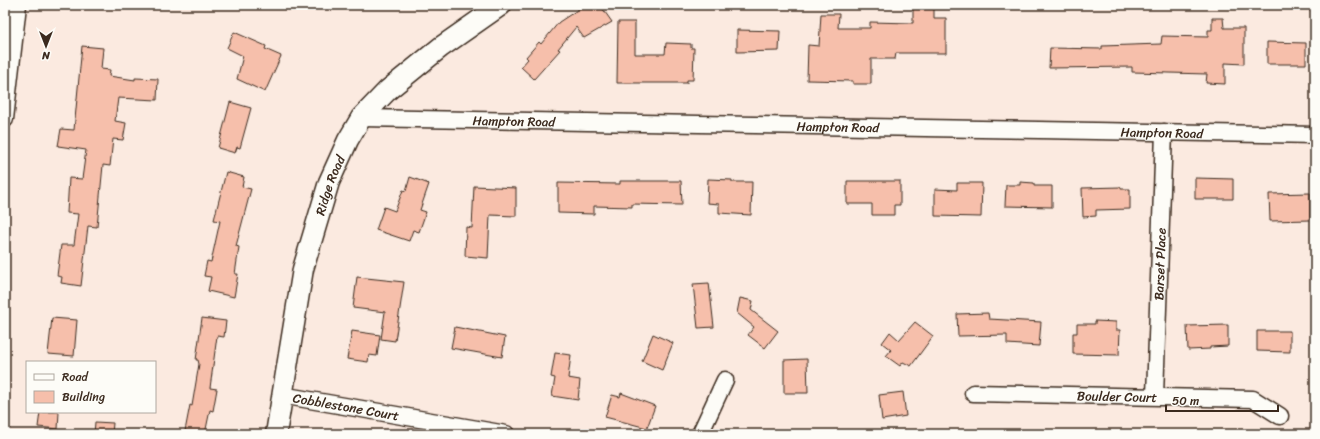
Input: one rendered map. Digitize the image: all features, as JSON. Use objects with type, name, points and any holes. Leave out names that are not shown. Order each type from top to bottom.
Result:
[{"type":"street","points":[[5,119],[7,86],[18,5]]},
{"type":"street","name":"Ridge Road","points":[[276,434],[281,395],[303,269],[329,182],[348,140],[361,118],[388,90],[436,52],[501,5]]},
{"type":"street","name":"Hampton Road","points":[[361,118],[1315,135]]},
{"type":"street","name":"Barset Place","points":[[1155,396],[1164,132]]},
{"type":"street","points":[[700,434],[725,380]]},
{"type":"street","name":"Boulder Court","points":[[973,393],[1253,399],[1280,416]]},
{"type":"street","name":"Cobblestone Court","points":[[281,395],[506,434]]},
{"type":"building","points":[[585,5],[600,5],[612,22],[584,38],[576,27],[558,49],[560,50],[534,79],[521,67],[528,59],[526,57],[539,42],[541,44],[559,22]]},
{"type":"building","points":[[913,5],[934,5],[934,18],[946,18],[946,53],[896,53],[895,59],[871,59],[871,84],[853,84],[853,81],[807,80],[808,45],[819,46],[821,14],[839,14],[838,28],[870,28],[870,22],[913,23]]},
{"type":"building","points":[[1212,18],[1223,18],[1224,28],[1244,28],[1244,64],[1225,63],[1225,84],[1206,83],[1207,74],[1132,72],[1132,67],[1049,68],[1050,48],[1102,49],[1102,46],[1161,44],[1162,36],[1208,37],[1208,30],[1212,30]]},
{"type":"building","points":[[618,22],[635,22],[635,54],[665,54],[666,43],[691,44],[691,48],[694,48],[693,80],[687,80],[687,83],[617,83]]},
{"type":"building","points":[[737,30],[780,31],[779,51],[737,52]]},
{"type":"building","points":[[234,32],[266,46],[265,49],[281,56],[265,92],[237,79],[243,56],[227,48]]},
{"type":"building","points":[[1267,42],[1306,43],[1306,64],[1267,64]]},
{"type":"building","points":[[82,46],[103,48],[101,69],[110,70],[109,76],[135,80],[135,78],[158,79],[157,100],[118,98],[115,121],[126,123],[123,140],[113,139],[110,166],[103,165],[97,227],[88,226],[81,286],[61,283],[62,277],[57,276],[61,245],[74,245],[78,214],[67,213],[69,178],[82,179],[86,150],[58,146],[61,129],[74,130]]},
{"type":"building","points":[[230,102],[251,108],[240,148],[237,147],[235,153],[218,148]]},
{"type":"building","points":[[226,172],[244,177],[242,187],[251,189],[236,246],[239,247],[235,274],[238,274],[234,297],[208,291],[211,277],[204,276],[207,261],[211,262],[220,221],[214,220]]},
{"type":"building","points":[[410,177],[429,184],[420,210],[426,212],[419,232],[413,230],[409,241],[376,230],[384,207],[395,211],[403,190],[406,191]]},
{"type":"building","points":[[1195,178],[1233,179],[1233,199],[1195,199]]},
{"type":"building","points":[[708,179],[732,180],[732,182],[752,182],[751,215],[719,213],[719,204],[707,203]]},
{"type":"building","points":[[620,181],[681,181],[682,205],[632,204],[632,207],[594,206],[594,214],[558,213],[558,183],[620,184]]},
{"type":"building","points":[[847,181],[900,181],[900,205],[894,205],[894,215],[872,215],[872,204],[847,204]]},
{"type":"building","points":[[1020,182],[1034,183],[1034,186],[1052,186],[1052,207],[1005,206],[1006,185],[1020,185]]},
{"type":"building","points":[[957,183],[982,183],[981,217],[935,216],[935,189],[957,190]]},
{"type":"building","points":[[474,186],[516,188],[516,216],[490,215],[488,258],[465,256],[466,227],[472,228]]},
{"type":"building","points":[[1121,187],[1121,189],[1130,189],[1130,209],[1096,210],[1096,216],[1083,217],[1082,188]]},
{"type":"building","points":[[1310,193],[1310,220],[1270,221],[1269,194]]},
{"type":"building","points":[[357,277],[404,282],[395,341],[381,339],[385,312],[353,308]]},
{"type":"building","points":[[709,283],[714,327],[698,328],[693,284]]},
{"type":"building","points":[[740,298],[753,301],[751,310],[778,331],[765,348],[748,335],[754,327],[737,313]]},
{"type":"building","points":[[988,313],[989,319],[1041,322],[1039,346],[1007,344],[1007,335],[958,336],[957,314]]},
{"type":"building","points":[[52,318],[77,320],[74,356],[48,354]]},
{"type":"building","points":[[202,318],[226,321],[224,337],[217,336],[210,388],[217,389],[213,411],[210,410],[205,434],[185,431],[190,405],[192,406],[199,364],[198,360],[196,360]]},
{"type":"building","points":[[1095,321],[1116,322],[1116,330],[1120,330],[1119,355],[1073,354],[1073,333],[1077,333],[1077,324],[1095,324]]},
{"type":"building","points":[[915,322],[933,336],[911,366],[903,362],[900,366],[886,356],[891,350],[882,343],[890,332],[899,340]]},
{"type":"building","points":[[1228,325],[1228,346],[1188,350],[1187,326]]},
{"type":"building","points":[[455,327],[505,337],[502,357],[451,348]]},
{"type":"building","points":[[352,331],[380,335],[377,356],[369,355],[368,362],[347,359]]},
{"type":"building","points":[[1257,331],[1290,331],[1290,352],[1257,351]]},
{"type":"building","points":[[653,334],[673,343],[662,370],[642,361]]},
{"type":"building","points":[[555,353],[571,355],[568,378],[580,380],[578,400],[552,396],[555,378],[551,377]]},
{"type":"building","points":[[807,359],[808,393],[784,393],[784,360]]},
{"type":"building","points":[[903,392],[906,416],[882,420],[879,395]]},
{"type":"building","points":[[621,393],[655,406],[647,428],[605,417],[612,395],[620,397]]},
{"type":"building","points":[[40,413],[59,413],[58,429],[38,427]]},
{"type":"building","points":[[95,422],[113,423],[112,434],[94,434]]}]
